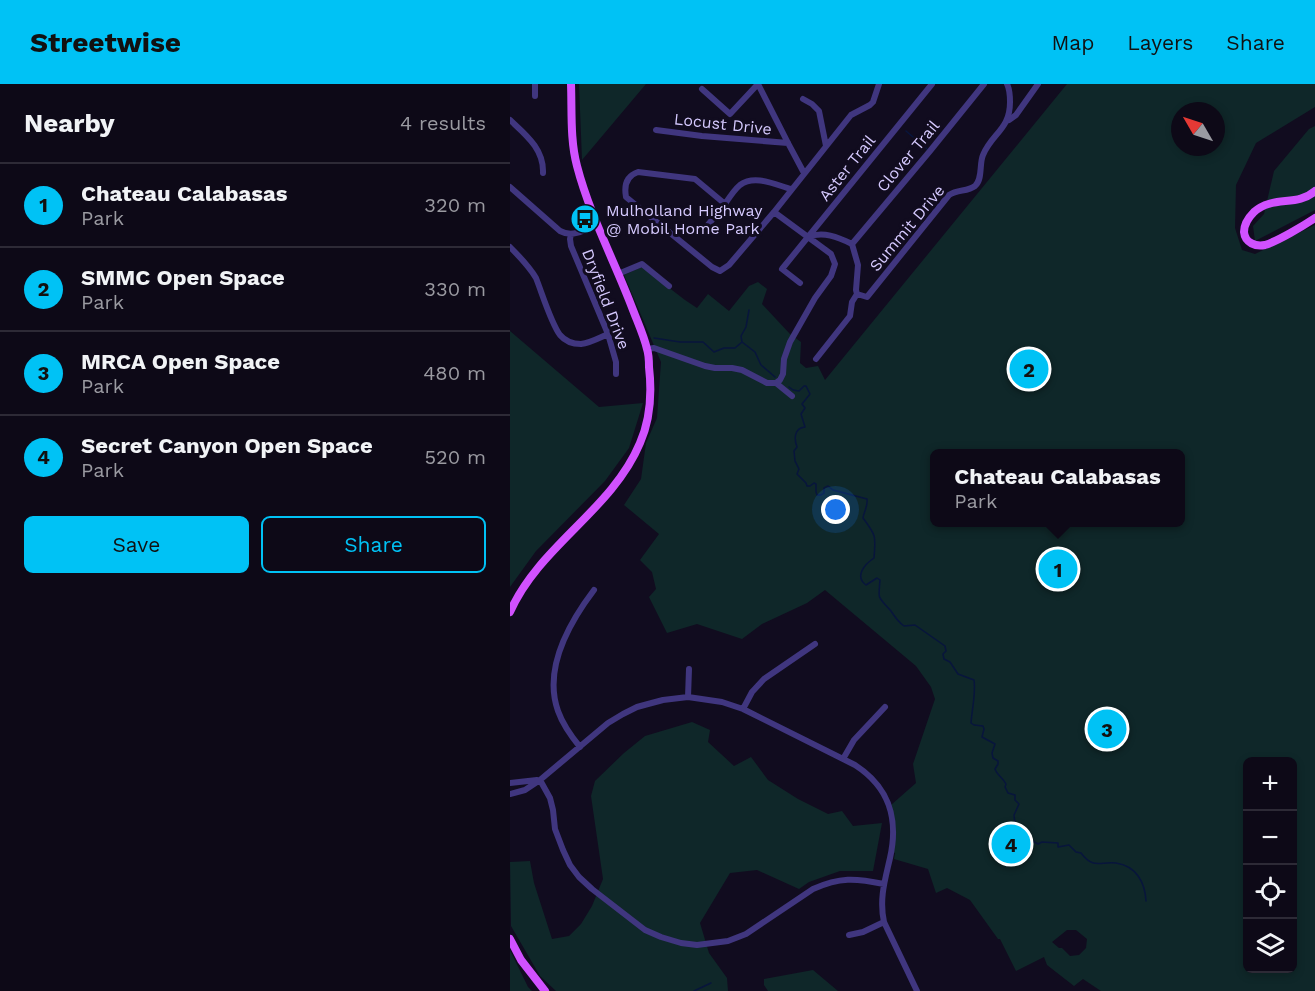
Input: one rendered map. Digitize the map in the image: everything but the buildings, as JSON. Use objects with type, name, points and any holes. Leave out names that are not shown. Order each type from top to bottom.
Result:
[{"type":"main road","points":[[510,612],[535,571],[613,487],[627,468],[644,433],[650,407],[651,382],[647,349],[597,224],[576,164],[571,84]]},
{"type":"main road","points":[[1315,191],[1303,198],[1272,202],[1256,210],[1245,225],[1245,238],[1250,243],[1265,245],[1315,218]]},
{"type":"main road","points":[[510,939],[521,960],[544,991]]},
{"type":"street","points":[[535,84],[535,96]]},
{"type":"street","points":[[702,89],[730,114],[758,84],[804,173]]},
{"type":"street","points":[[725,204],[694,179],[643,173],[633,174],[628,178],[625,186],[626,197],[712,267],[720,271],[729,265],[774,212],[851,115],[873,102],[879,84]]},
{"type":"street","name":"Aster Trail","points":[[800,283],[782,269],[932,84]]},
{"type":"street","name":"Clover Trail","points":[[852,244],[984,84]]},
{"type":"street","points":[[1006,122],[1016,115],[1038,84]]},
{"type":"street","name":"Summit Drive","points":[[808,237],[819,233],[852,244],[858,265],[857,294],[868,296],[949,195],[976,185],[983,153],[1010,114],[1009,87]]},
{"type":"street","points":[[803,99],[819,111],[826,146]]},
{"type":"street","points":[[510,120],[536,147],[542,159],[543,173]]},
{"type":"street","name":"Locust Drive","points":[[656,130],[788,143]]},
{"type":"street","points":[[707,226],[739,186],[748,182],[758,180],[791,189]]},
{"type":"street","points":[[510,187],[565,234],[577,233],[597,224]]},
{"type":"street","points":[[774,212],[831,254],[835,264],[831,276],[790,342],[784,359],[782,377],[776,383]]},
{"type":"street","name":"Dryfield Drive","points":[[570,234],[572,246],[608,334],[616,362],[616,374]]},
{"type":"street","points":[[510,247],[532,271],[555,326],[565,339],[571,343],[581,344],[608,334]]},
{"type":"street","points":[[618,273],[642,264],[669,286]]},
{"type":"street","points":[[816,359],[850,316],[852,302],[857,294]]},
{"type":"street","points":[[647,349],[654,348],[710,367],[742,370],[767,383],[776,383],[792,396]]},
{"type":"street","points":[[580,747],[569,733],[558,711],[555,700],[555,678],[564,640],[578,612],[594,590]]},
{"type":"street","points":[[743,709],[752,692],[764,679],[816,644]]},
{"type":"street","points":[[688,697],[689,669]]},
{"type":"street","points":[[540,780],[512,783],[512,793],[525,790],[540,780],[608,723],[637,707],[663,700],[688,697],[722,702],[743,709],[843,759],[866,772],[876,781],[889,805],[894,834],[884,884],[882,910],[884,922],[917,991]]},
{"type":"street","points":[[843,759],[854,740],[885,707]]},
{"type":"street","points":[[540,780],[550,798],[555,829],[563,850],[575,871],[592,890],[645,930],[661,938],[697,945],[728,940],[746,934],[821,886],[850,879],[884,884]]},
{"type":"street","points":[[849,935],[863,932],[884,922]]},
{"type":"green space","points":[[579,84],[646,84],[582,160]]},
{"type":"green space","points":[[1067,84],[1315,84],[1315,107],[1256,143],[1236,185],[1235,228],[1242,250],[1255,254],[1315,225],[1315,991],[1101,991],[1083,979],[1074,986],[1047,965],[1044,957],[1016,971],[1000,939],[970,900],[947,888],[936,893],[928,869],[894,859],[895,853],[890,851],[891,805],[916,783],[913,764],[935,699],[931,687],[916,666],[825,590],[807,603],[762,624],[742,639],[697,624],[667,633],[649,597],[656,589],[652,572],[640,560],[659,534],[624,505],[641,479],[646,443],[657,418],[661,362],[624,275],[642,267],[697,308],[708,294],[729,311],[749,286],[758,282],[767,289],[762,304],[790,334],[801,342],[800,363],[806,368],[818,366],[825,380]],"holes":[[[1067,930],[1076,930],[1087,939],[1086,948],[1079,955],[1070,956],[1052,942]]]},
{"type":"green space","points":[[1315,126],[1315,210],[1255,241],[1253,226],[1264,214],[1274,171],[1309,129]]},
{"type":"green space","points":[[510,331],[599,407],[643,403],[629,448],[605,481],[536,551],[510,587]]},
{"type":"green space","points":[[692,722],[710,730],[708,742],[734,766],[751,757],[768,780],[798,799],[828,814],[842,811],[853,826],[882,823],[873,871],[840,871],[809,882],[799,889],[757,870],[730,873],[700,923],[709,953],[727,978],[728,991],[556,991],[540,976],[511,926],[510,862],[530,861],[534,883],[552,939],[569,936],[581,924],[592,906],[603,879],[591,796],[595,781],[645,736]]},
{"type":"green space","points":[[510,950],[528,987],[532,991],[510,991]]},
{"type":"green space","points":[[813,970],[838,991],[768,991],[764,985],[764,979]]},
{"type":"waterway","points":[[906,131],[927,149]]},
{"type":"waterway","points":[[742,342],[741,336],[746,327],[749,310]]},
{"type":"waterway","points":[[654,338],[680,342],[703,342],[714,352],[724,348],[735,348],[742,342],[755,352],[761,365],[775,377]]},
{"type":"waterway","points":[[789,387],[799,391],[806,386],[810,394],[802,404],[805,408],[801,414],[805,427],[799,429],[796,434],[797,447],[794,451],[799,469],[797,474],[807,486],[816,484],[817,495],[824,493],[824,488],[828,486],[833,490],[867,499],[863,518],[873,532],[875,545],[874,558],[862,570],[861,578],[866,585],[877,578],[880,580],[880,598],[898,621],[904,626],[915,625],[945,646],[944,659],[950,662],[958,674],[974,680],[971,723],[983,726],[982,737],[995,744],[992,753],[993,758],[998,761],[995,769],[1006,784],[1008,793],[1015,795],[1015,800],[1019,804],[1014,815],[1015,824],[1027,829],[1031,840],[1038,844],[1058,843],[1058,847],[1069,845],[1094,863],[1116,863],[1129,868],[1141,881],[1146,901]]},
{"type":"waterway","points":[[694,991],[711,983]]},
{"type":"place","name":"Mulholland Highway @ Mobil Home Park","points":[[585,219]]},
{"type":"place","name":"SMMC Open Space","points":[[1029,369]]},
{"type":"place","name":"Chateau Calabasas","points":[[1058,569]]},
{"type":"place","name":"MRCA Open Space","points":[[1107,729]]},
{"type":"place","name":"Secret Canyon Open Space","points":[[1011,844]]}]
